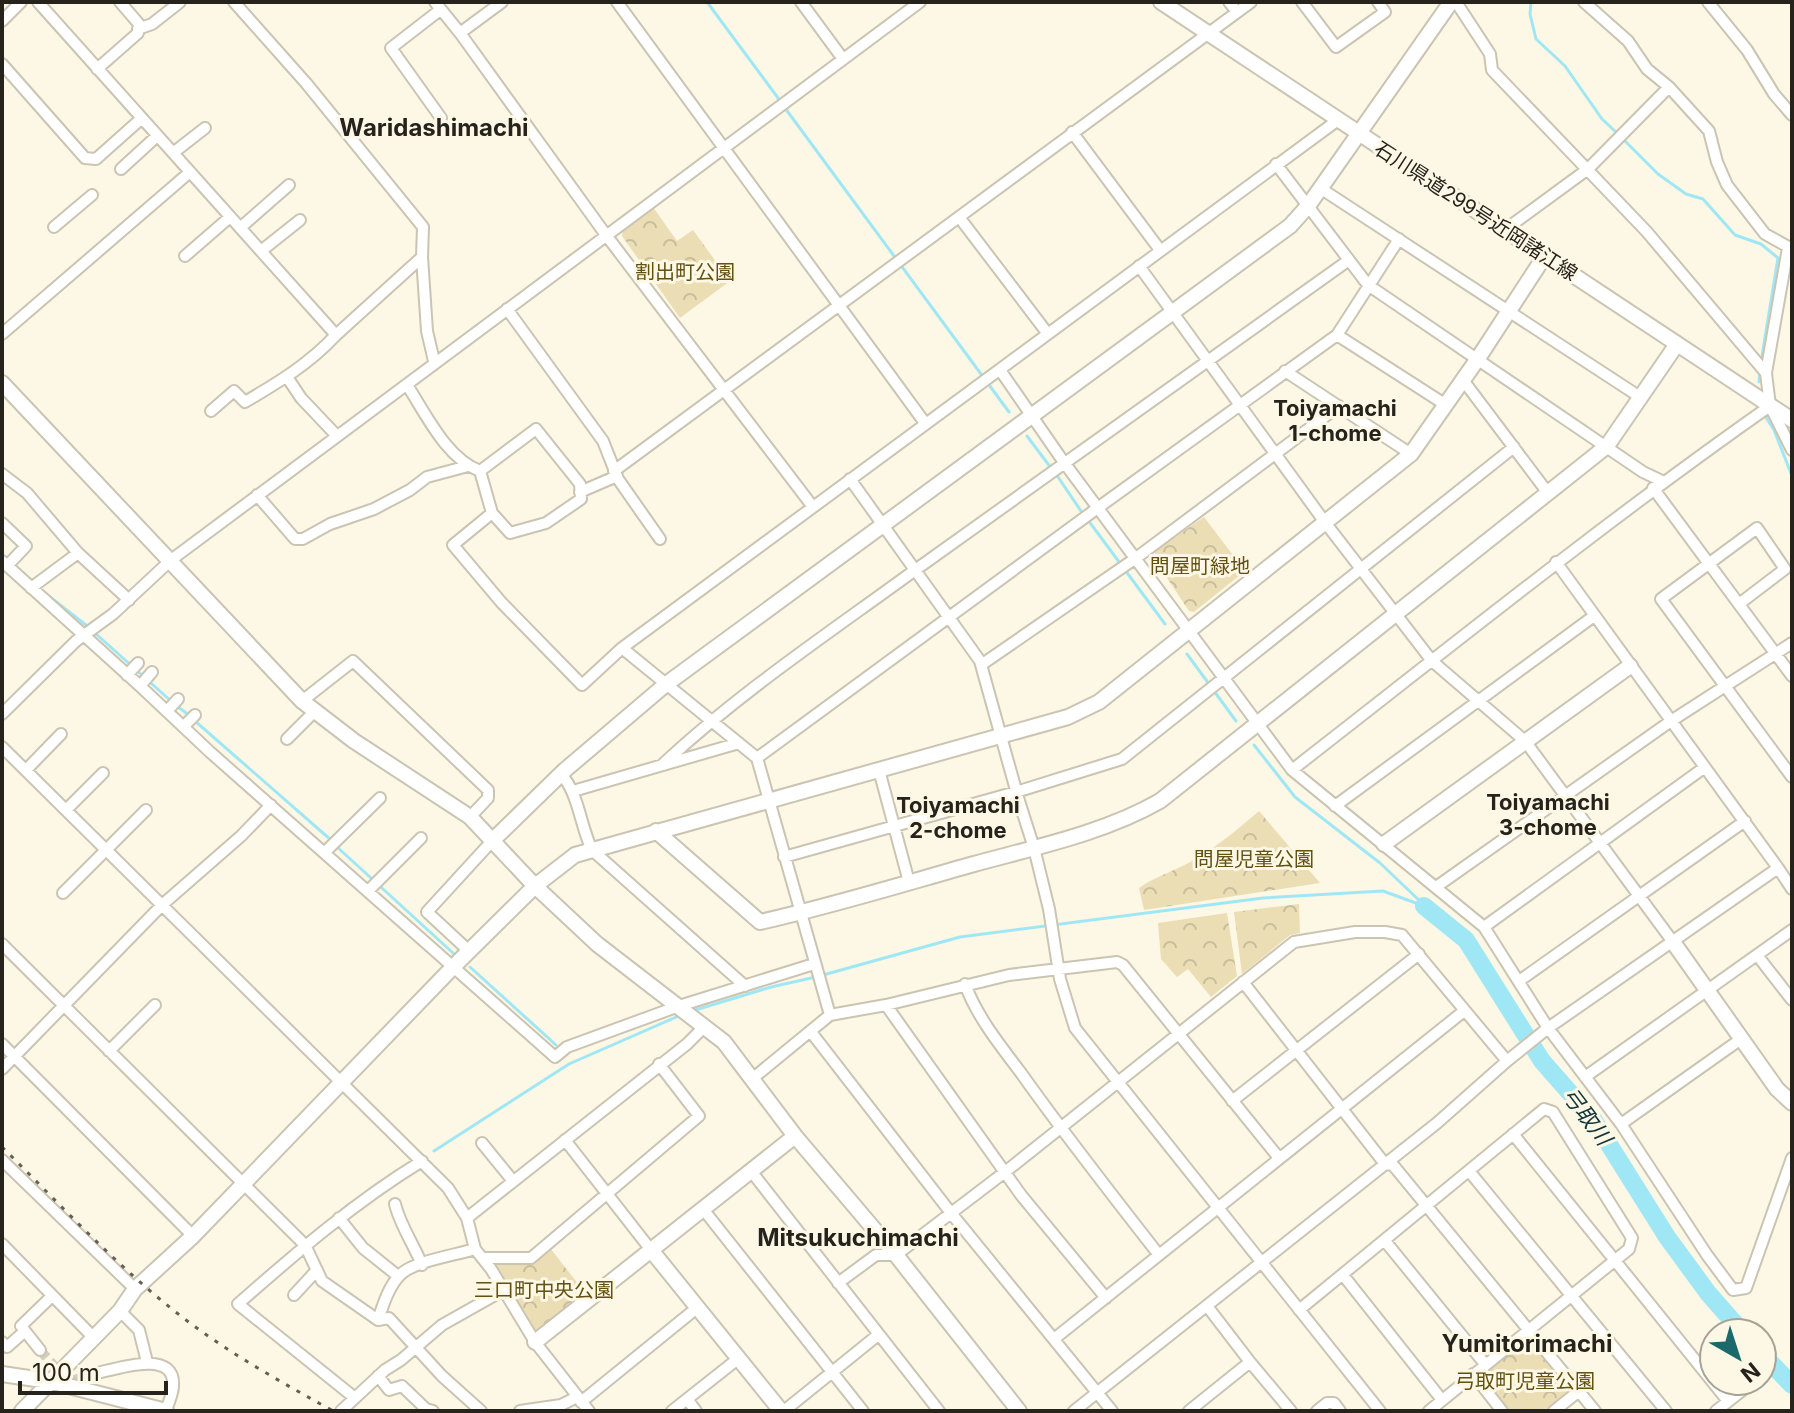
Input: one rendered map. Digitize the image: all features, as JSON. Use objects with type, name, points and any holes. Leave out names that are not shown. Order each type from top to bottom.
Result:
[{"type":"street","points":[[2,21],[21,2]]},
{"type":"street","points":[[38,2],[336,335]]},
{"type":"street","points":[[97,69],[138,33],[139,24],[120,2]]},
{"type":"street","points":[[138,29],[152,24],[180,2]]},
{"type":"street","points":[[234,2],[306,83],[423,227],[427,331],[434,361]]},
{"type":"street","points":[[460,33],[502,2]]},
{"type":"street","points":[[617,2],[925,423]]},
{"type":"street","points":[[801,2],[843,59]]},
{"type":"street","points":[[2,714],[89,631],[129,600],[171,560],[407,385],[434,361],[920,2]]},
{"type":"street","name":"石川県道299号近岡諸江線","points":[[1161,2],[1792,420]]},
{"type":"street","points":[[1229,2],[1237,12]]},
{"type":"street","points":[[580,492],[615,474],[1251,2]]},
{"type":"street","points":[[1302,2],[1336,47],[1385,12],[1378,2]]},
{"type":"street","points":[[469,951],[427,912],[493,840],[561,774],[665,685],[1290,226],[1308,206],[1453,2],[1490,54],[1492,70],[1677,266],[1765,371]]},
{"type":"street","points":[[1584,2],[1628,41],[1647,69],[1669,87],[1709,131],[1727,185],[1765,234],[1790,249],[1765,371],[1770,406],[1792,450]]},
{"type":"street","points":[[1708,2],[1747,50],[1774,94],[1792,115]]},
{"type":"street","points":[[441,118],[391,48],[438,6],[606,235],[813,507]]},
{"type":"street","points":[[2,64],[85,158],[96,159],[142,118]]},
{"type":"street","points":[[1506,229],[1588,169],[1669,87]]},
{"type":"street","points":[[492,513],[453,545],[501,602],[582,685],[622,648],[1338,120]]},
{"type":"street","points":[[173,153],[205,128]]},
{"type":"street","points":[[1072,132],[1160,250]]},
{"type":"street","points":[[121,169],[157,136]]},
{"type":"street","points":[[1276,164],[1368,285],[1607,446],[1658,485],[1709,564],[1792,676]]},
{"type":"street","points":[[2,334],[190,172]]},
{"type":"street","points":[[240,228],[289,185]]},
{"type":"street","points":[[1320,188],[1640,397]]},
{"type":"street","points":[[54,227],[92,195]]},
{"type":"street","points":[[185,256],[230,217]]},
{"type":"street","points":[[959,217],[1048,334]]},
{"type":"street","points":[[261,251],[300,220]]},
{"type":"street","points":[[757,758],[1337,335],[1399,239]]},
{"type":"street","points":[[211,411],[234,391],[245,402],[314,358],[422,257]]},
{"type":"street","points":[[22,1411],[120,1311],[135,1289],[193,1236],[454,966],[535,886],[575,855],[1068,717],[1099,702],[1411,454],[1544,257]]},
{"type":"street","points":[[662,765],[711,720],[915,570],[1349,260]]},
{"type":"street","points":[[1139,266],[1324,521],[1432,661],[1525,741],[1777,1089],[1792,1103]]},
{"type":"street","points":[[507,309],[603,441],[615,474],[660,539]]},
{"type":"street","points":[[1337,335],[1446,405]]},
{"type":"street","points":[[656,831],[760,922],[1034,848],[1135,815],[1160,801],[1607,446],[1677,344]]},
{"type":"street","points":[[1000,370],[1090,513],[1188,630],[1292,770],[1484,927],[1519,981],[1545,1031],[1621,1124],[1733,1290],[1746,1288],[1792,1158]]},
{"type":"street","points":[[1285,371],[1411,454]]},
{"type":"street","points":[[287,377],[301,398],[337,436]]},
{"type":"street","points":[[1463,380],[1548,493]]},
{"type":"street","points":[[2,383],[314,712],[470,817],[535,886],[597,944],[724,1042],[795,1136],[896,1255],[1019,1411]]},
{"type":"street","points":[[407,385],[443,439],[468,466],[480,471]]},
{"type":"street","points":[[981,665],[1132,560],[1339,406]]},
{"type":"street","points":[[1292,770],[1556,562],[1770,406]]},
{"type":"street","points":[[536,429],[580,484],[581,499],[546,523],[510,533],[492,513],[480,471],[536,429]]},
{"type":"street","points":[[784,857],[1122,759],[1514,447]]},
{"type":"street","points":[[257,495],[295,539],[303,539],[330,524],[374,509],[427,477],[468,466]]},
{"type":"street","points":[[2,474],[27,493],[78,553],[129,600]]},
{"type":"street","points":[[850,479],[981,665],[1034,848],[1049,909],[1058,969],[1075,1028],[1380,1411]]},
{"type":"street","points":[[2,523],[26,546],[7,562],[89,631],[129,673],[172,706],[271,805],[330,847],[373,885],[454,966],[555,1057],[567,1047],[690,1015],[745,986],[815,967]]},
{"type":"street","points":[[1739,604],[1785,569],[1757,528],[1661,599],[1792,777]]},
{"type":"street","points":[[34,585],[78,553]]},
{"type":"street","points":[[1556,562],[1792,889]]},
{"type":"street","points":[[1335,806],[1594,616]]},
{"type":"street","points":[[1436,887],[1671,721],[1792,643]]},
{"type":"street","points":[[622,648],[757,758],[830,1015]]},
{"type":"street","points":[[302,701],[353,661],[488,790],[488,798],[470,817]]},
{"type":"street","points":[[129,673],[138,663]]},
{"type":"street","points":[[1384,844],[1630,666]]},
{"type":"street","points":[[142,684],[152,672]]},
{"type":"street","points":[[287,739],[314,712]]},
{"type":"street","points":[[26,770],[61,734]]},
{"type":"street","points":[[573,791],[739,743]]},
{"type":"street","points":[[2,747],[448,1188],[467,1218],[479,1254],[535,1342],[582,1403]]},
{"type":"street","points":[[1484,927],[1705,767]]},
{"type":"street","points":[[879,770],[909,882]]},
{"type":"street","points":[[66,810],[103,773]]},
{"type":"street","points":[[561,774],[573,791],[583,832],[592,850],[745,986]]},
{"type":"street","points":[[330,847],[380,798]]},
{"type":"street","points":[[2,1069],[162,905],[241,836],[271,805]]},
{"type":"street","points":[[63,893],[146,810]]},
{"type":"street","points":[[1519,981],[1745,821]]},
{"type":"street","points":[[373,885],[421,838]]},
{"type":"street","points":[[1074,1411],[1437,1123],[1545,1031],[1778,868]]},
{"type":"street","points":[[1585,1077],[1792,930]]},
{"type":"street","points":[[838,1283],[876,1255],[896,1255],[1294,942],[1355,932],[1402,935],[1464,1011],[1510,1058]]},
{"type":"street","points":[[2,944],[305,1245],[322,1281],[378,1320],[389,1318],[442,1376],[481,1411]]},
{"type":"street","points":[[1232,1101],[1419,954]]},
{"type":"street","points":[[1757,955],[1792,1000]]},
{"type":"street","points":[[752,1079],[830,1015],[886,1005],[965,984],[1117,962],[1123,965],[1279,1158]]},
{"type":"street","points":[[1243,982],[1385,1164],[1393,1165],[1595,1411]]},
{"type":"street","points":[[965,984],[990,1031],[1059,1127],[1159,1255]]},
{"type":"street","points":[[109,1051],[155,1005]]},
{"type":"street","points":[[886,1005],[1005,1172],[1106,1298]]},
{"type":"street","points":[[1054,1339],[1464,1011]]},
{"type":"street","points":[[467,1218],[687,1044],[690,1015]]},
{"type":"street","points":[[811,1032],[951,1213],[1112,1411]]},
{"type":"street","points":[[1621,1124],[1741,1039]]},
{"type":"street","points":[[2,1044],[193,1236]]},
{"type":"street","points":[[378,1320],[398,1276],[408,1269],[479,1254],[531,1258],[699,1116],[659,1064]]},
{"type":"street","points":[[1299,1310],[1544,1109],[1553,1112],[1632,1238],[1629,1249],[1429,1411]]},
{"type":"street","points":[[1513,1134],[1728,1401]]},
{"type":"street","points":[[535,1342],[795,1136]]},
{"type":"street","points":[[565,1140],[782,1411],[878,1335]]},
{"type":"street","points":[[482,1143],[513,1181]]},
{"type":"street","points":[[2,1160],[135,1289]]},
{"type":"street","points":[[355,1398],[238,1304],[305,1245],[376,1189],[422,1161]]},
{"type":"street","points":[[751,1171],[939,1411]]},
{"type":"street","points":[[1469,1171],[1666,1411]]},
{"type":"street","points":[[395,1204],[399,1223],[406,1228],[422,1265]]},
{"type":"street","points":[[703,1209],[863,1411]]},
{"type":"street","points":[[339,1218],[363,1248],[398,1276]]},
{"type":"street","points":[[1385,1241],[1485,1364]]},
{"type":"street","points":[[2,1244],[93,1337]]},
{"type":"street","points":[[294,1295],[317,1270]]},
{"type":"street","points":[[1343,1275],[1442,1400]]},
{"type":"street","points":[[341,1411],[378,1376],[442,1325],[504,1290]]},
{"type":"street","points":[[40,1350],[21,1326],[52,1296]]},
{"type":"street","points":[[1207,1306],[1291,1411]]},
{"type":"street","points":[[520,1411],[582,1403],[698,1307]]},
{"type":"street","points":[[120,1311],[139,1330],[147,1362]]},
{"type":"street","points":[[2,1342],[7,1347],[25,1331]]},
{"type":"street","points":[[672,1411],[739,1358]]},
{"type":"street","points":[[2,1374],[49,1381],[166,1411],[173,1387],[172,1378],[161,1365],[147,1362],[93,1374]]},
{"type":"street","points":[[1189,1411],[1250,1362]]},
{"type":"street","points":[[1473,1374],[1502,1411]]},
{"type":"street","points":[[378,1376],[389,1390],[402,1386],[426,1409],[433,1411]]},
{"type":"street","points":[[1554,1411],[1579,1391]]},
{"type":"street","points":[[1716,1411],[1733,1397]]},
{"type":"street","points":[[687,1399],[696,1411]]},
{"type":"street","points":[[1317,1411],[1327,1403],[1334,1403],[1340,1411]]},
{"type":"green space","name":"割出町公園","points":[[653,207],[677,241],[693,230],[730,281],[680,318],[622,236],[623,229]]},
{"type":"green space","name":"問屋町緑地","points":[[1204,517],[1245,571],[1194,612],[1189,611],[1155,560],[1155,551]]},
{"type":"green space","name":"問屋児童公園","points":[[1259,811],[1320,883],[1144,910],[1139,888],[1203,855]]},
{"type":"green space","points":[[1299,904],[1300,933],[1290,935],[1242,974],[1234,912]]},
{"type":"green space","points":[[1227,913],[1237,976],[1211,997],[1188,969],[1177,977],[1161,959],[1158,923]]},
{"type":"green space","name":"三口町中央公園","points":[[550,1248],[587,1295],[538,1336],[493,1268],[497,1261],[532,1263]]},
{"type":"green space","name":"弓取町児童公園","points":[[1529,1338],[1569,1387],[1569,1393],[1548,1411],[1509,1411],[1483,1375]]},
{"type":"waterway","points":[[707,2],[781,102]]},
{"type":"waterway","points":[[1531,2],[1530,14],[1536,39],[1565,66],[1602,119],[1618,134]]},
{"type":"waterway","points":[[785,108],[1009,412]]},
{"type":"waterway","points":[[1624,140],[1658,174],[1686,194],[1703,199],[1735,235],[1761,244],[1778,258],[1761,362]]},
{"type":"waterway","points":[[1759,382],[1760,370]]},
{"type":"waterway","points":[[1765,416],[1774,430],[1792,476]]},
{"type":"waterway","points":[[1027,436],[1051,468]]},
{"type":"waterway","points":[[1056,474],[1083,514]]},
{"type":"waterway","points":[[1088,520],[1165,624]]},
{"type":"waterway","points":[[46,594],[86,625],[171,701]]},
{"type":"waterway","points":[[1187,654],[1236,721]]},
{"type":"waterway","points":[[177,706],[190,716]]},
{"type":"waterway","points":[[195,721],[331,840]]},
{"type":"waterway","points":[[1254,745],[1295,797],[1380,863],[1422,903]]},
{"type":"waterway","points":[[336,846],[453,953]]},
{"type":"waterway","points":[[823,975],[960,937],[1263,898],[1383,891],[1424,906]]},
{"type":"waterway","name":"弓取川","points":[[1424,906],[1466,940],[1542,1061],[1593,1119],[1667,1237],[1729,1317]]},
{"type":"waterway","points":[[470,967],[556,1045]]},
{"type":"waterway","points":[[692,1011],[816,977]]},
{"type":"waterway","points":[[434,1151],[569,1064],[681,1015]]},
{"type":"waterway","name":"弓取川","points":[[1778,1371],[1792,1385]]},
{"type":"tunnel","points":[[40,1350],[68,1382],[93,1374]]},
{"type":"railway","points":[[2,1147],[91,1236],[161,1300],[240,1357],[333,1411]]},
{"type":"district","name":"Waridashimachi","points":[[434,128]]},
{"type":"district","name":"Toiyamachi 1-chome","points":[[1335,420]]},
{"type":"district","name":"Toiyamachi 3-chome","points":[[1548,814]]},
{"type":"district","name":"Toiyamachi 2-chome","points":[[958,818]]},
{"type":"district","name":"Mitsukuchimachi","points":[[858,1238]]},
{"type":"district","name":"Yumitorimachi","points":[[1527,1344]]}]
